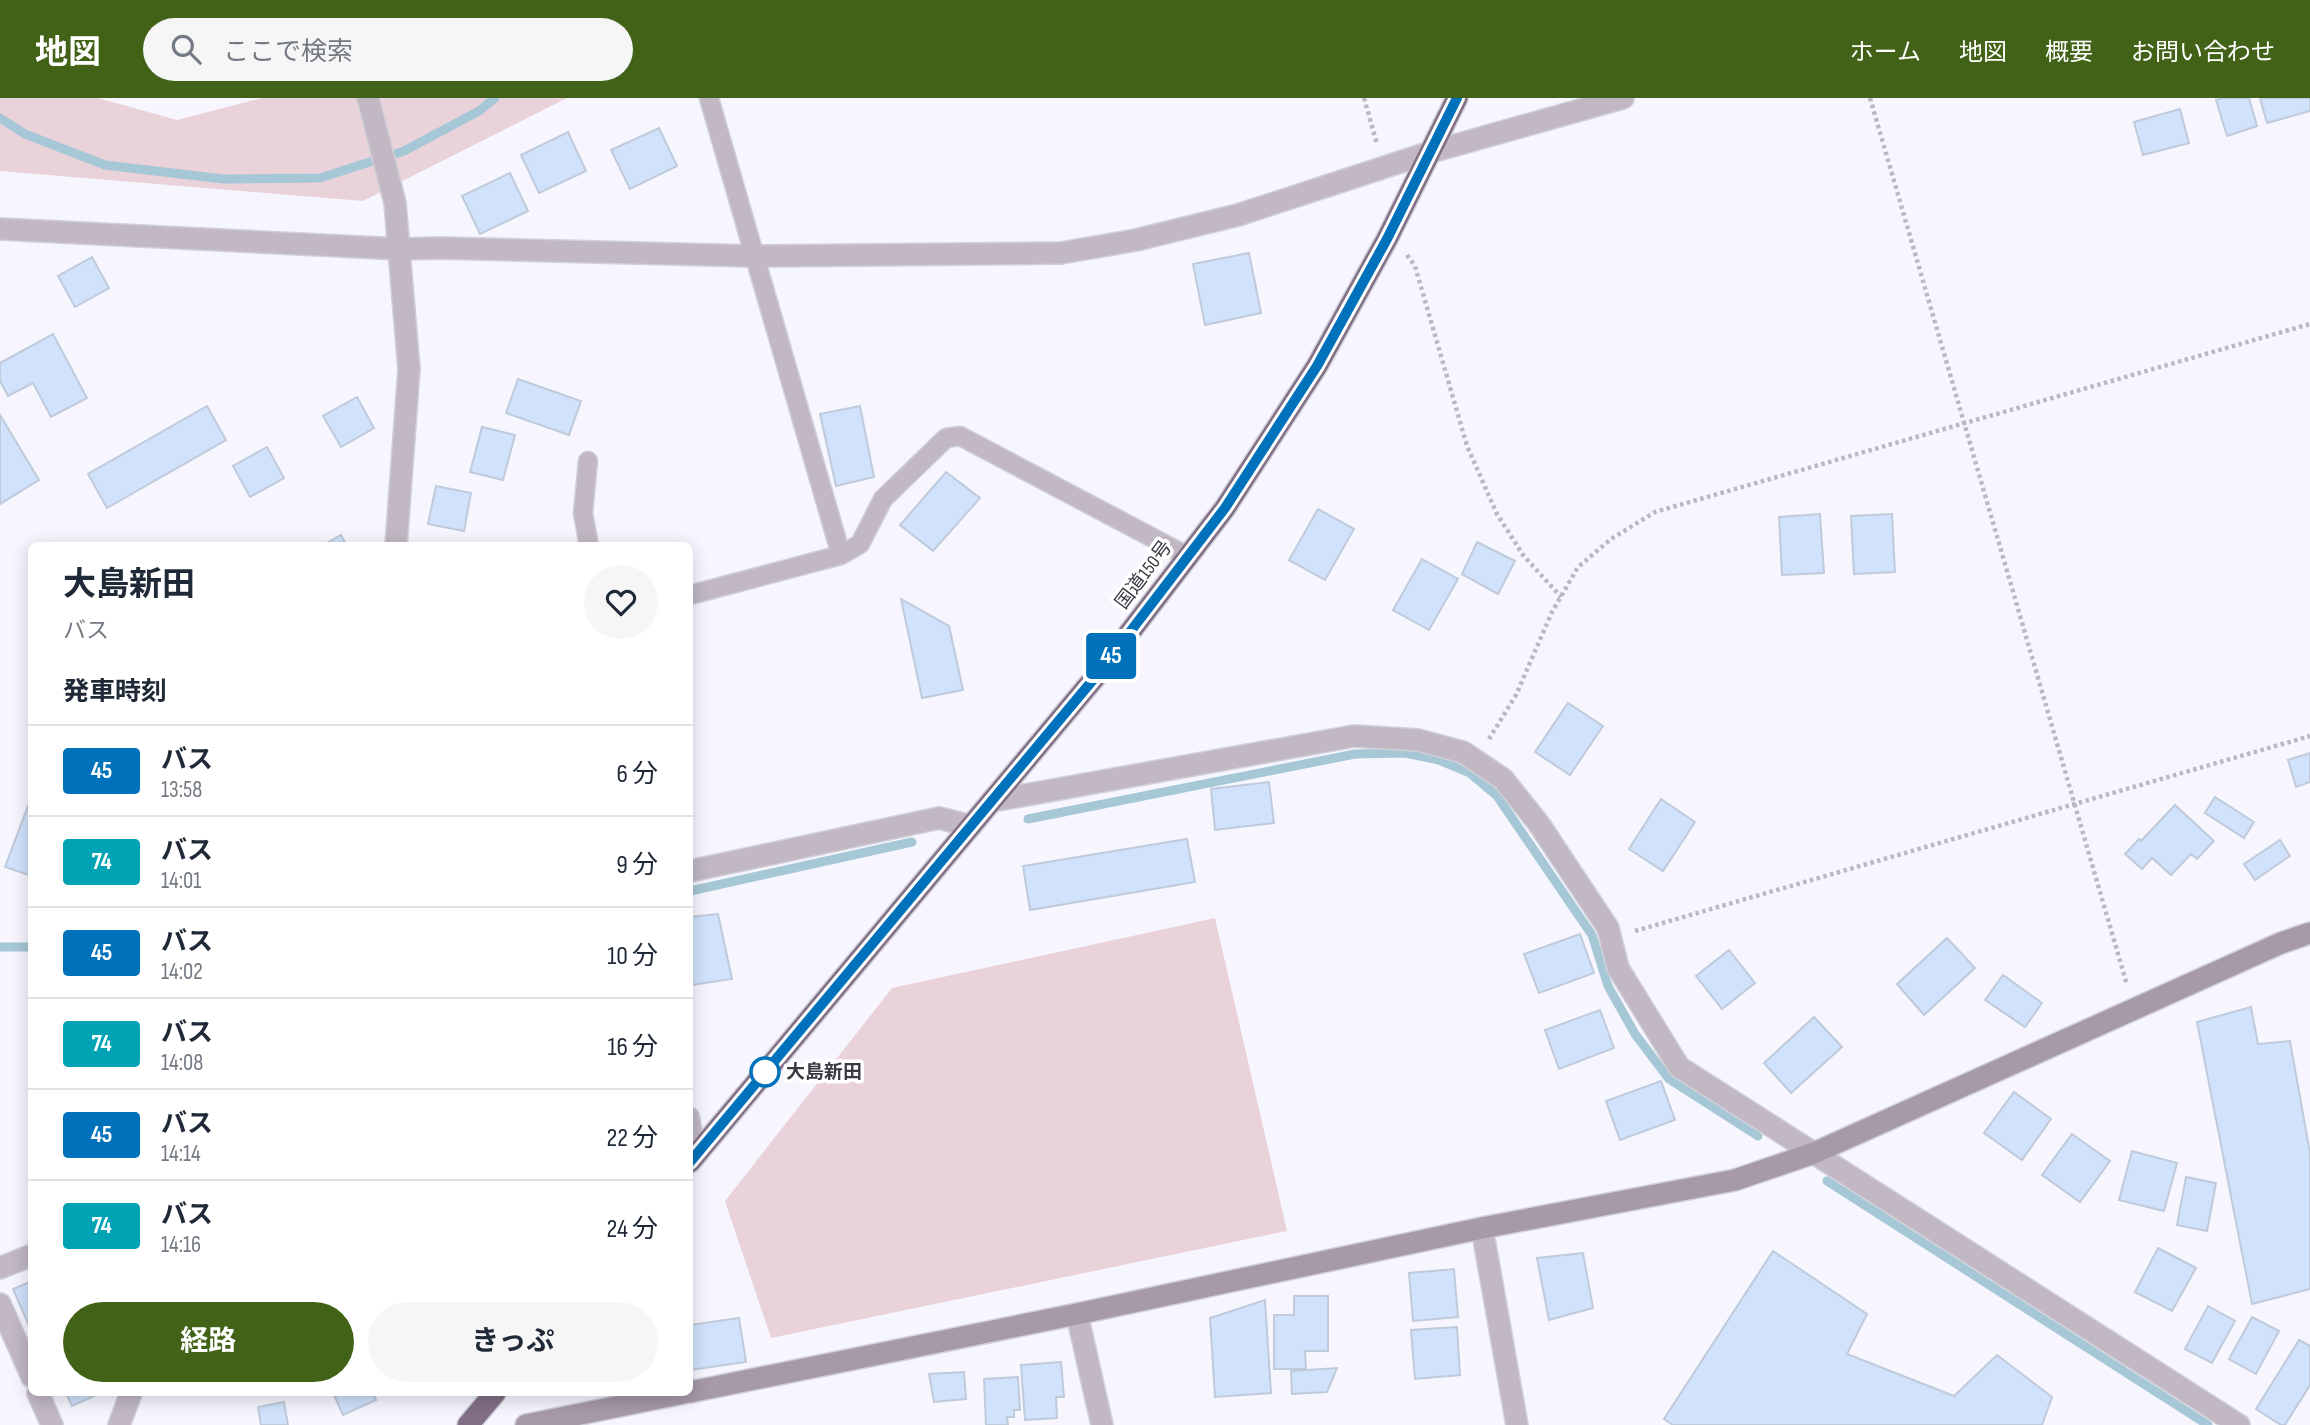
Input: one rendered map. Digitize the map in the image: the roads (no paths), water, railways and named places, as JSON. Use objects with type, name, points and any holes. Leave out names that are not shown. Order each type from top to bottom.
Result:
[{"type":"highway","name":"国道150号","points":[[693,1158],[1097,675],[1225,508],[1317,366],[1432,152],[1457,98]]},
{"type":"highway","points":[[468,1425],[492,1396]]},
{"type":"street","points":[[0,229],[400,249],[753,256],[1061,253],[1136,240],[1238,215],[1432,152],[1623,98]]},
{"type":"street","points":[[369,102],[395,203],[409,369],[396,542]]},
{"type":"street","points":[[992,801],[1354,736],[1418,740],[1463,752],[1503,779],[1539,824],[1608,928],[1618,968],[1679,1067],[2239,1425]]},
{"type":"street","points":[[693,870],[939,818],[971,826]]},
{"type":"street","points":[[693,1391],[1482,1228],[1735,1180],[1814,1153],[2281,943],[2310,933]]},
{"type":"street","points":[[1482,1228],[1517,1425]]},
{"type":"street","points":[[0,1268],[28,1257]]},
{"type":"street","points":[[0,1304],[28,1368]]},
{"type":"street","points":[[1077,1314],[1102,1425]]},
{"type":"street","points":[[39,1396],[52,1425]]},
{"type":"street","points":[[119,1425],[130,1396]]},
{"type":"street","points":[[526,1425],[584,1419],[672,1396]]},
{"type":"lane","points":[[709,98],[841,555]]},
{"type":"lane","points":[[693,594],[841,555],[860,544],[883,499],[946,438],[960,436],[1187,556]]},
{"type":"lane","points":[[588,461],[583,513],[588,542]]},
{"type":"waterway","points":[[0,118],[25,134],[105,165],[223,179],[320,178],[404,151],[479,111],[495,98]]},
{"type":"waterway","points":[[1028,819],[1355,754],[1405,753],[1439,760],[1470,773],[1497,796],[1592,935],[1608,986],[1635,1034],[1669,1079],[1758,1136]]},
{"type":"waterway","points":[[693,890],[912,842]]},
{"type":"waterway","points":[[0,947],[28,947]]},
{"type":"waterway","points":[[1827,1181],[2208,1425]]},
{"type":"place","name":"大島新田","points":[[765,1072]]}]
